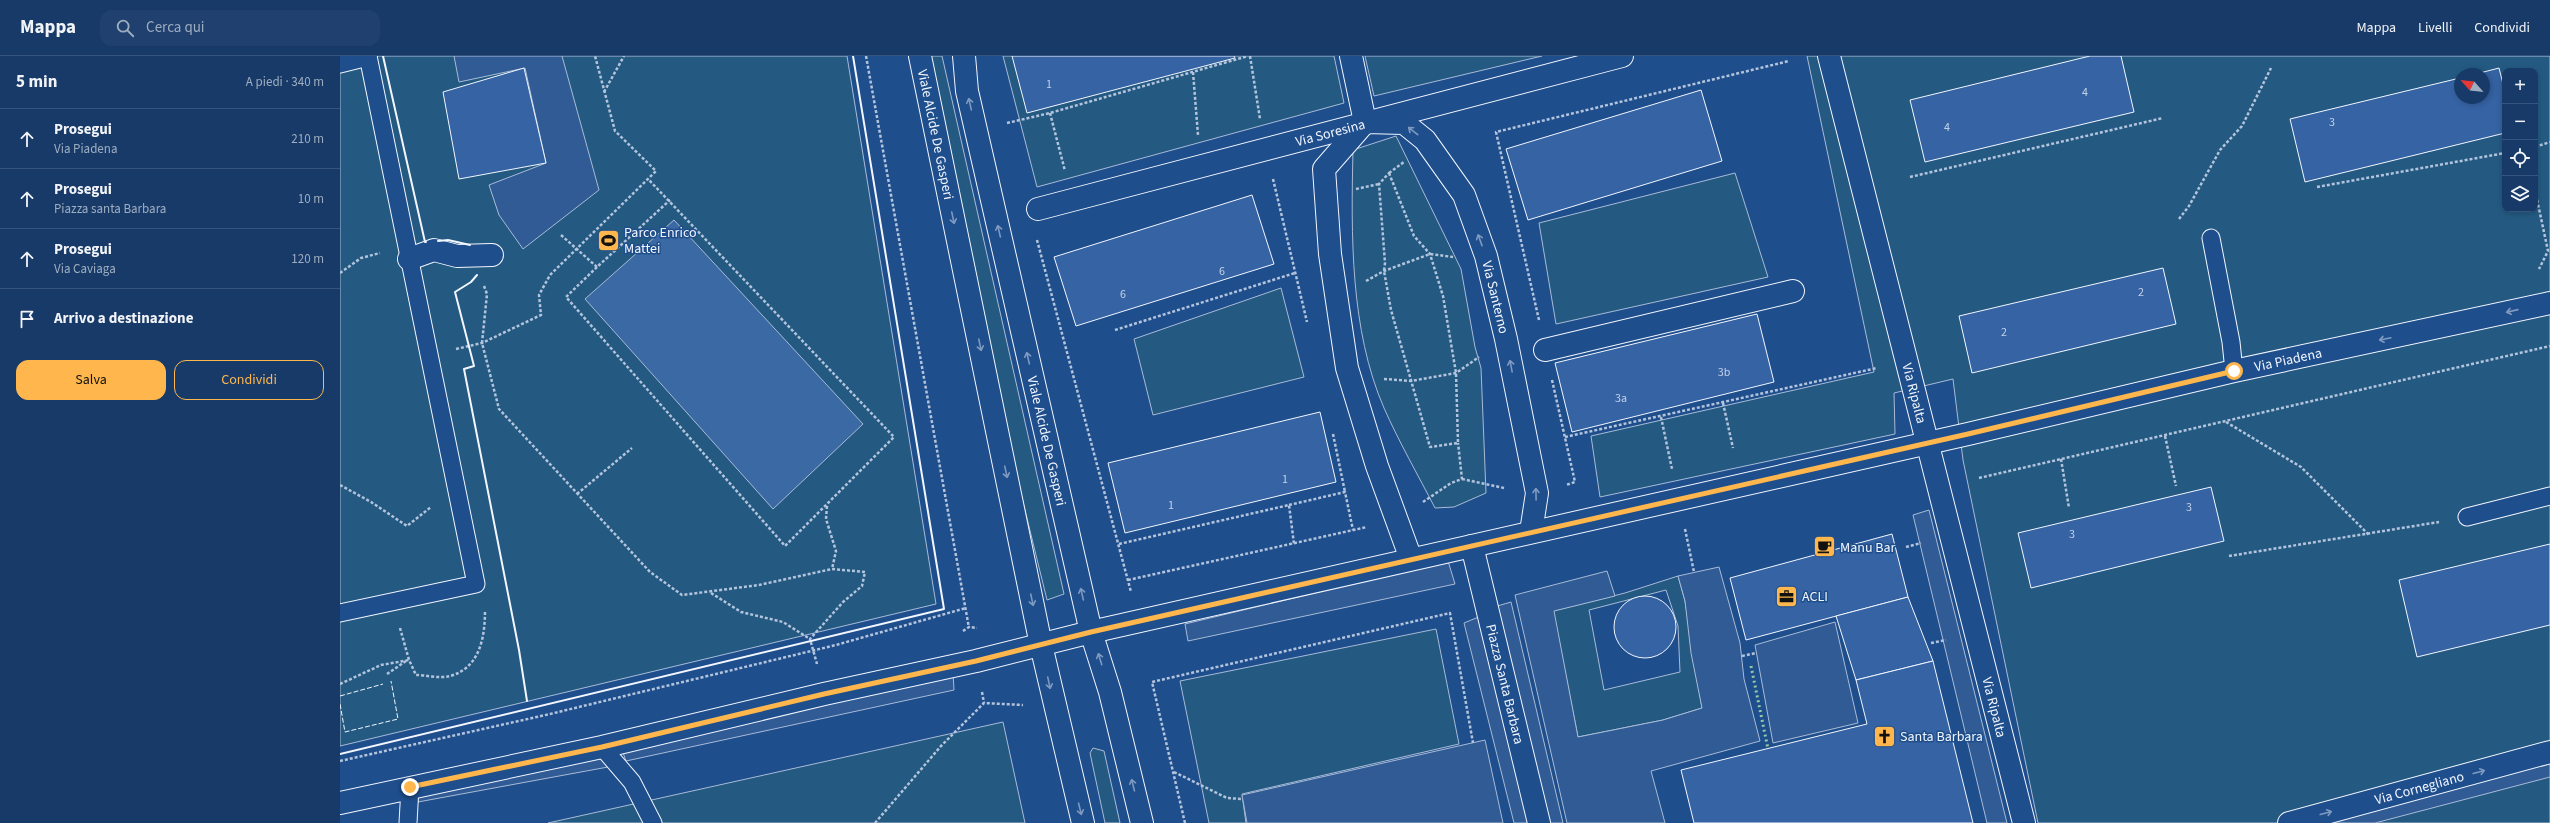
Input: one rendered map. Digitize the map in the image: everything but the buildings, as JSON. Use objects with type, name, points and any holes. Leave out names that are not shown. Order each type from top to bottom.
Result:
[{"type":"street","name":"Viale Alcide De Gasperi","points":[[920,56],[1040,645],[1083,823]]},
{"type":"street","name":"Viale Alcide De Gasperi","points":[[964,56],[967,91],[1091,632],[1110,692],[1142,823]]},
{"type":"street","points":[[1351,56],[1365,122],[1324,169],[1328,238],[1347,368],[1397,521],[1411,559]]},
{"type":"street","name":"Via Soresina","points":[[1038,209],[1365,122],[1622,56]]},
{"type":"street","name":"Via Ripalta","points":[[1829,56],[2024,823]]},
{"type":"street","name":"Via Santerno","points":[[1365,122],[1404,123],[1429,145],[1464,196],[1486,256],[1506,339],[1537,493],[1531,532]]},
{"type":"street","points":[[408,252],[434,250],[457,256],[484,255]]},
{"type":"street","points":[[1545,350],[1793,291]]},
{"type":"street","name":"Via Piadena","points":[[1091,632],[1928,443],[2234,371],[2550,303]]},
{"type":"street","name":"Piazza Santa Barbara","points":[[1472,546],[1539,823]]},
{"type":"street","points":[[340,803],[602,747],[1091,632]]},
{"type":"street","name":"Via Cornegliano","points":[[2289,823],[2550,752]]},
{"type":"lane","points":[[340,64],[368,56],[476,584],[340,613]]},
{"type":"lane","points":[[2212,238],[2231,342],[2234,371]]},
{"type":"lane","points":[[2467,517],[2550,496]]},
{"type":"lane","points":[[602,747],[632,782],[653,823]]},
{"type":"lane","points":[[408,823],[410,787]]},
{"type":"path","points":[[429,355],[482,343],[541,316],[540,295],[550,275],[656,171],[615,131],[596,56]]},
{"type":"path","points":[[604,92],[624,56]]},
{"type":"path","points":[[866,56],[969,627]]},
{"type":"path","points":[[1006,123],[1249,56],[1265,149],[1307,324]]},
{"type":"path","points":[[1575,482],[1496,132],[1789,61]]},
{"type":"path","points":[[2179,219],[2189,206],[2220,150],[2242,126],[2271,68]]},
{"type":"path","points":[[1193,72],[1200,166]]},
{"type":"path","points":[[1004,116],[1008,130]]},
{"type":"path","points":[[1910,177],[2162,118]]},
{"type":"path","points":[[2538,146],[2550,142]]},
{"type":"path","points":[[2317,188],[2502,154]]},
{"type":"path","points":[[1128,580],[1397,521],[1451,483],[1462,479],[1458,444],[1456,373],[1443,296],[1430,254],[1414,236],[1389,173],[1379,184],[1385,263],[1384,271],[1391,310],[1430,447],[1458,444]]},
{"type":"path","points":[[648,179],[670,200],[894,437],[785,546],[566,297],[670,200]]},
{"type":"path","points":[[2538,204],[2548,251],[2539,269]]},
{"type":"path","points":[[1035,232],[1132,595]]},
{"type":"path","points":[[561,235],[597,268]]},
{"type":"path","points":[[340,273],[361,258],[408,252]]},
{"type":"path","points":[[1336,298],[1384,271],[1430,254]]},
{"type":"path","points":[[484,255],[487,294],[482,343],[499,409],[650,572],[682,595],[759,585],[832,569],[865,572],[862,586],[844,602],[810,639]]},
{"type":"path","points":[[1115,330],[1295,273]]},
{"type":"path","points":[[1411,381],[1456,373],[1506,339]]},
{"type":"path","points":[[1979,478],[2550,346]]},
{"type":"path","points":[[1565,438],[1724,403],[1906,360]]},
{"type":"path","points":[[1724,403],[1733,448]]},
{"type":"path","points":[[2226,422],[2301,467],[2370,535]]},
{"type":"path","points":[[1332,430],[1353,530]]},
{"type":"path","points":[[2165,436],[2176,486]]},
{"type":"path","points":[[577,494],[632,448]]},
{"type":"path","points":[[2061,459],[2069,508]]},
{"type":"path","points":[[340,485],[371,502],[406,526],[456,489]]},
{"type":"path","points":[[1119,544],[1345,492]]},
{"type":"path","points":[[1289,504],[1294,544]]},
{"type":"path","points":[[827,505],[826,519],[836,551],[832,569]]},
{"type":"path","points":[[2229,556],[2370,535],[2467,517]]},
{"type":"path","points":[[409,660],[416,675],[450,676],[470,666],[477,656],[485,631],[485,606],[476,584]]},
{"type":"path","points":[[711,592],[741,612],[783,622],[810,639],[824,694]]},
{"type":"path","points":[[340,761],[558,712],[813,650],[966,608]]},
{"type":"path","points":[[1185,823],[1152,682],[1450,613],[1473,742]]},
{"type":"path","points":[[1742,656],[1756,653]]},
{"type":"path","points":[[387,674],[409,660]]},
{"type":"path","points":[[340,684],[381,666],[409,660]]},
{"type":"path","points":[[875,823],[941,746],[984,703],[1054,707]]},
{"type":"path","points":[[1173,772],[1227,798],[1242,799]]},
{"type":"shaded area","name":"Parco Enrico Mattei","points":[[340,56],[847,56],[936,604],[340,746]]},
{"type":"shaded area","points":[[454,56],[562,56],[599,190],[523,249],[499,215],[489,185],[546,163],[525,68],[459,82]]},
{"type":"shaded area","points":[[925,56],[942,56],[1064,594],[1047,600],[1001,412]]},
{"type":"shaded area","points":[[1003,56],[1334,56],[1344,103],[1037,187]]},
{"type":"shaded area","points":[[1365,56],[1542,56],[1374,96]]},
{"type":"shaded area","points":[[1807,56],[2550,56],[2550,823],[2038,823],[1963,460],[1953,379],[1894,393],[1895,434],[1600,497],[1591,436],[1874,372]]},
{"type":"shaded area","points":[[1396,136],[1461,269],[1475,347],[1481,368],[1486,493],[1454,507],[1435,508],[1396,433],[1384,408],[1373,378],[1359,314],[1353,248],[1353,150]]},
{"type":"shaded area","points":[[1735,173],[1768,277],[1556,324],[1539,223]]},
{"type":"shaded area","points":[[674,220],[863,424],[773,509],[585,299]]},
{"type":"shaded area","points":[[1281,288],[1304,377],[1153,415],[1134,339]]},
{"type":"shaded area","points":[[1929,510],[2007,823],[1987,823],[1913,515]]},
{"type":"shaded area","points":[[1448,561],[1455,584],[1188,641],[1185,624]]},
{"type":"shaded area","points":[[1719,567],[1740,643],[1744,679],[1760,741],[1651,771],[1665,823],[1567,823],[1515,595],[1607,571],[1615,596],[1554,611],[1578,737],[1663,720],[1702,708],[1691,653],[1685,601],[1678,576]]},
{"type":"shaded area","points":[[1678,576],[1685,601],[1702,708],[1663,720],[1578,737],[1553,611],[1625,593]],"holes":[[[1666,590],[1678,626],[1680,672],[1604,690],[1589,610]]]},
{"type":"shaded area","points":[[1511,602],[1563,823],[1547,823],[1494,607]]},
{"type":"shaded area","points":[[1481,616],[1532,823],[1514,823],[1464,623]]},
{"type":"shaded area","points":[[1835,622],[1858,723],[1773,743],[1755,645]]},
{"type":"shaded area","points":[[1436,629],[1459,744],[1242,794],[1246,823],[1209,823],[1180,681]]},
{"type":"shaded area","points":[[953,673],[954,690],[626,761],[621,747]]},
{"type":"shaded area","points":[[1003,722],[1025,823],[548,823]]},
{"type":"shaded area","points":[[1485,740],[1503,823],[1247,823],[1242,795]]},
{"type":"shaded area","points":[[1093,748],[1104,751],[1120,823],[1105,823],[1090,753]]},
{"type":"shaded area","points":[[599,754],[608,767],[418,802],[417,793]]},
{"type":"shaded area","points":[[2550,759],[2550,777],[2375,823],[2310,823]]},
{"type":"hedge","points":[[1751,666],[1768,749]]},
{"type":"fence","points":[[340,704],[345,732],[398,719],[391,681]]},
{"type":"fence","points":[[340,696],[383,684]]},
{"type":"wall","points":[[383,56],[426,242]]},
{"type":"wall","points":[[340,754],[944,609],[853,56]]},
{"type":"wall","points":[[438,241],[448,240],[470,245]]},
{"type":"wall","points":[[477,275],[471,282],[455,292],[474,366],[464,369],[519,650],[527,701]]},
{"type":"place","name":"Parco Enrico Mattei","points":[[609,240]]},
{"type":"place","name":"Manu Bar","points":[[1824,547]]},
{"type":"place","name":"ACLI","points":[[1786,596]]},
{"type":"place","name":"Santa Barbara","points":[[1884,736]]},
{"type":"route","points":[[410,787],[602,747],[824,694],[976,661],[1138,621],[1968,434],[2234,371]]}]
